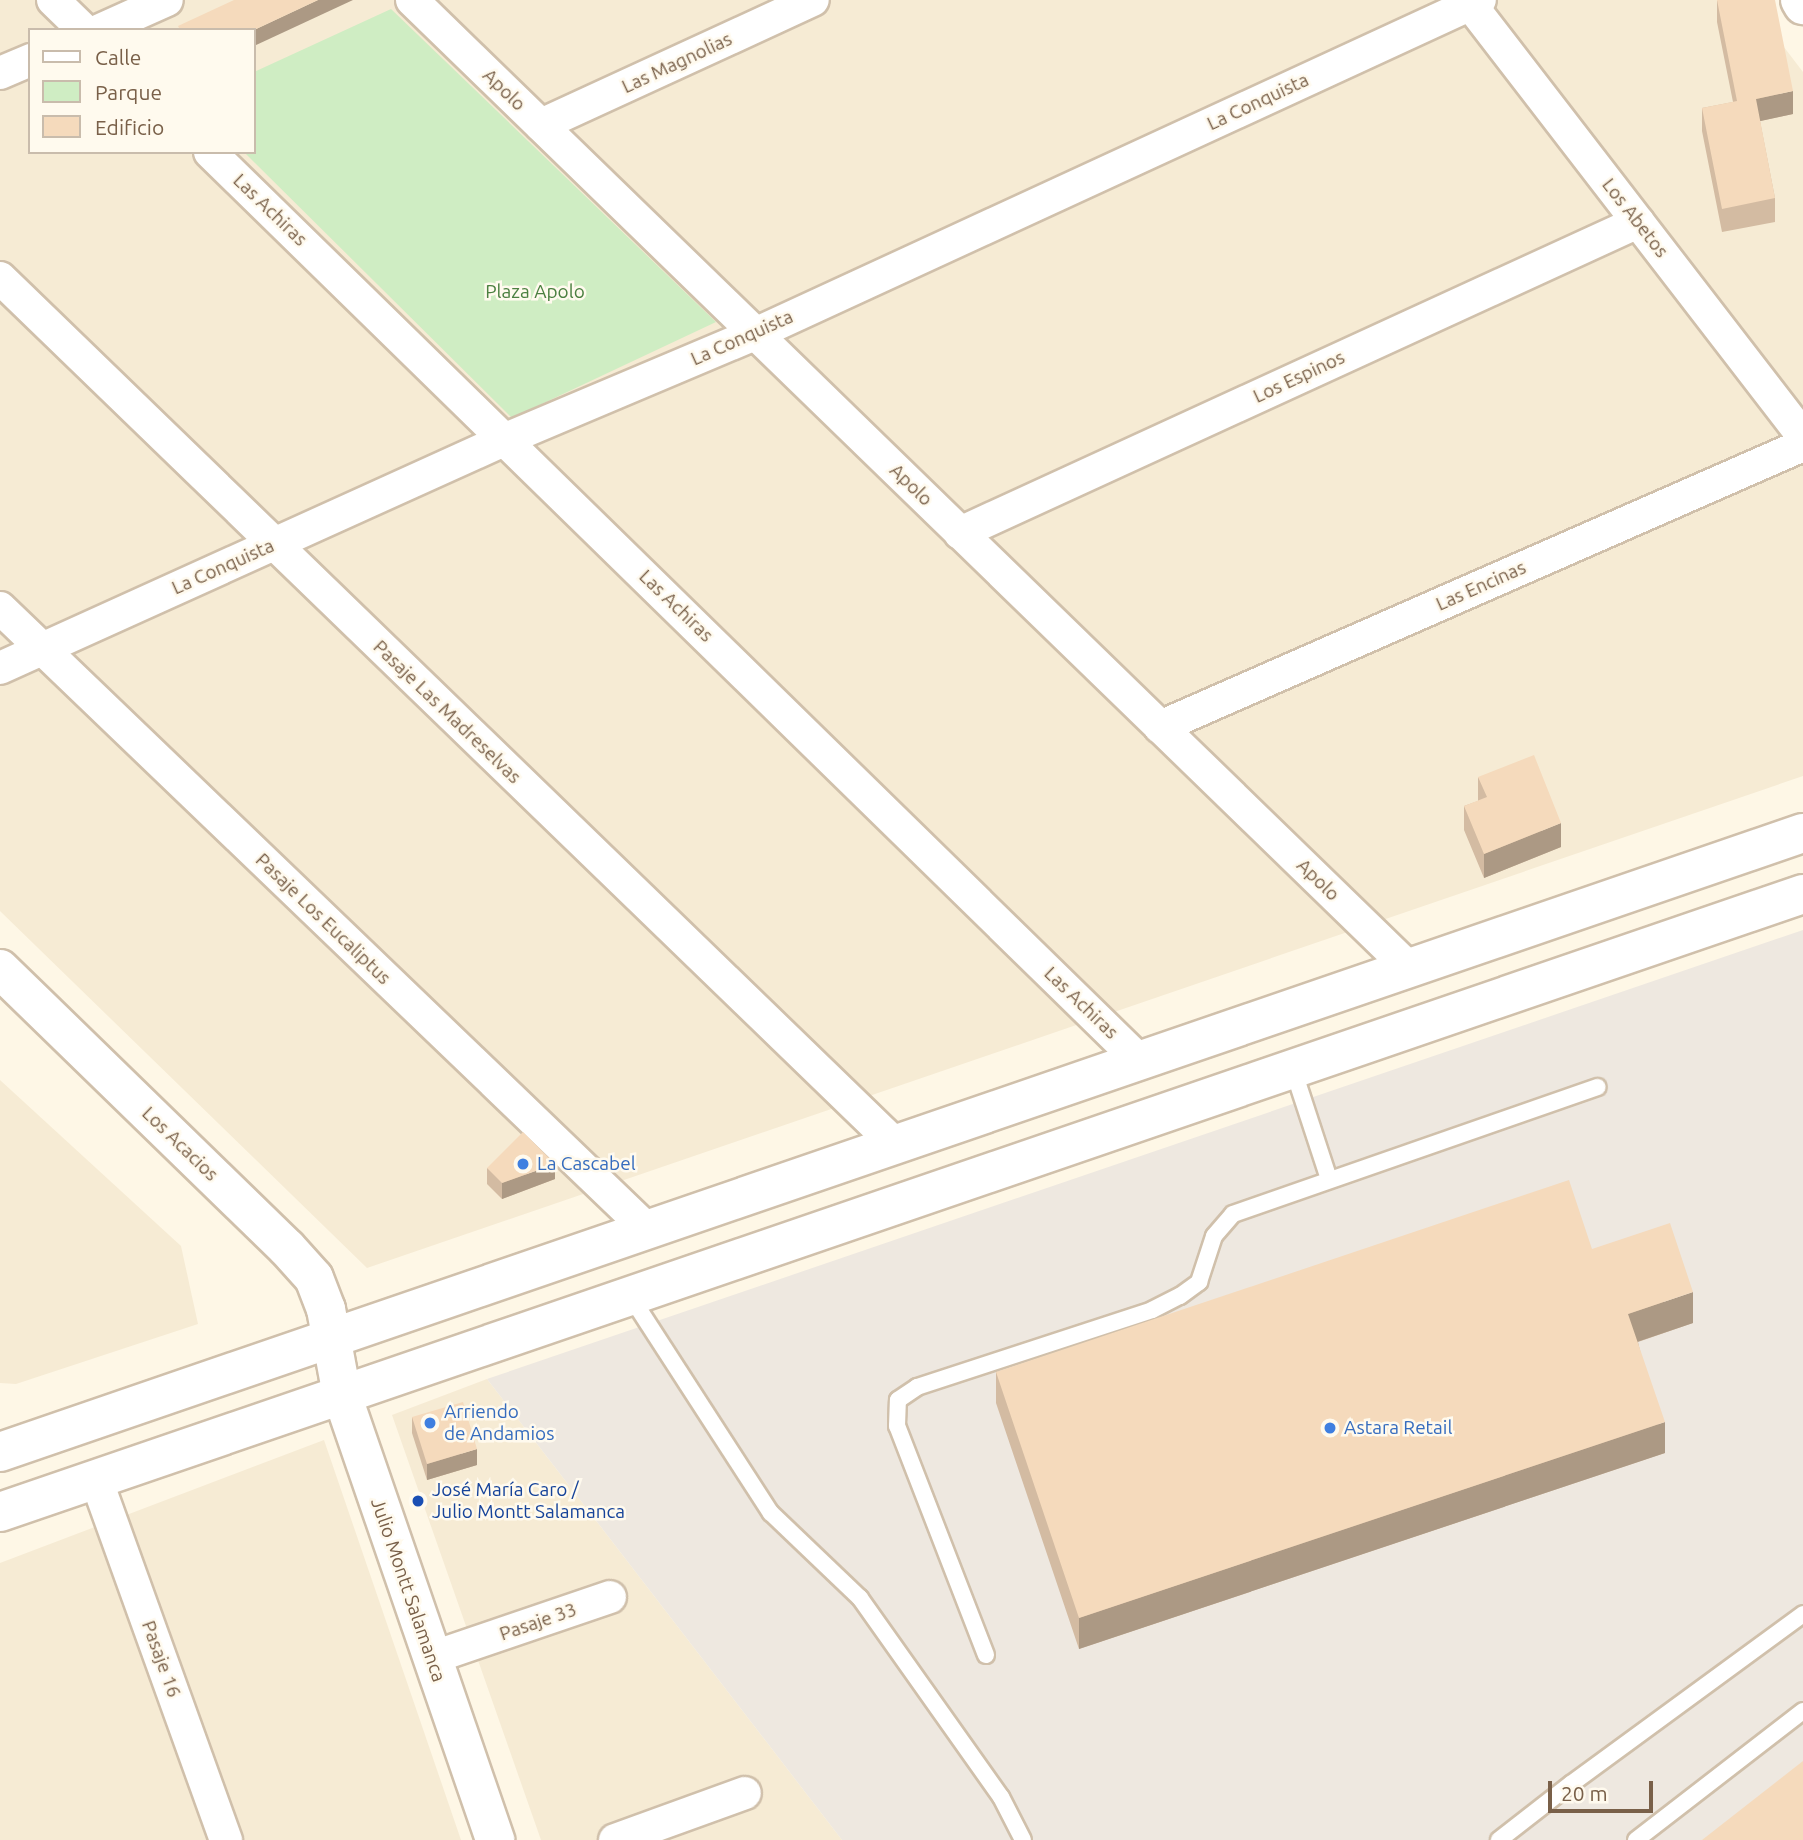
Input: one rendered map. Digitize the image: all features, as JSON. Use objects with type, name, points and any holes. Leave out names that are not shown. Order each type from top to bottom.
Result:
[{"type":"main road","points":[[1800,0],[1803,5]]},
{"type":"main road","points":[[9,1443],[896,1145],[1803,833]]},
{"type":"main road","points":[[0,1512],[1803,894]]},
{"type":"main road","points":[[1592,906],[1612,958]]},
{"type":"main road","name":"Los Acacios","points":[[0,969],[306,1268],[320,1292],[331,1337]]},
{"type":"main road","name":"Julio Montt Salamanca","points":[[331,1337],[342,1395],[495,1840]]},
{"type":"street","points":[[53,0],[82,28]]},
{"type":"street","points":[[104,28],[167,0]]},
{"type":"street","name":"Apolo","points":[[412,0],[1410,969]]},
{"type":"street","name":"Las Magnolias","points":[[541,125],[813,0]]},
{"type":"street","name":"Los Abetos","points":[[1473,2],[1803,436]]},
{"type":"street","name":"La Conquista","points":[[0,668],[506,439],[755,334],[1473,2]]},
{"type":"street","points":[[0,73],[28,61]]},
{"type":"street","name":"Las Achiras","points":[[212,154],[1140,1061]]},
{"type":"street","name":"Los Espinos","points":[[960,533],[1638,222]]},
{"type":"street","name":"Pasaje Las Madreselvas","points":[[0,278],[896,1145]]},
{"type":"street","name":"Las Encinas","points":[[1160,727],[1803,445]]},
{"type":"street","name":"Pasaje Los Eucaliptus","points":[[0,608],[647,1229]]},
{"type":"street","name":"Pasaje 16","points":[[96,1479],[226,1840]]},
{"type":"street","name":"Pasaje 33","points":[[431,1658],[610,1597]]},
{"type":"street","points":[[615,1840],[745,1793]]},
{"type":"lane","points":[[1293,1069],[1329,1179]]},
{"type":"lane","points":[[986,1655],[897,1426],[898,1400],[917,1387],[1152,1310],[1180,1296],[1199,1282],[1214,1236],[1233,1214],[1597,1087]]},
{"type":"lane","points":[[630,1296],[771,1513],[860,1598],[1001,1797],[1023,1840]]},
{"type":"lane","points":[[1499,1840],[1803,1614]]},
{"type":"lane","points":[[1636,1840],[1803,1711]]},
{"type":"shaded area","points":[[0,0],[1748,0],[1803,72],[1803,776],[367,1268],[0,911]]},
{"type":"shaded area","points":[[1803,930],[1803,1840],[842,1840],[487,1379]]},
{"type":"shaded area","points":[[0,1080],[181,1246],[198,1324],[16,1384],[0,1383]]},
{"type":"shaded area","points":[[487,1379],[842,1840],[541,1840],[392,1415]]},
{"type":"shaded area","points":[[324,1440],[461,1840],[0,1840],[0,1563]]},
{"type":"green space","name":"Plaza Apolo","points":[[391,9],[716,322],[512,418],[246,154],[256,154],[256,71]]},
{"type":"building","points":[[234,0],[318,0],[256,29],[178,26]]},
{"type":"building","points":[[1717,0],[1775,0],[1793,91],[1756,99],[1775,198],[1722,209],[1702,108],[1737,101]]},
{"type":"building","points":[[1534,755],[1561,823],[1484,854],[1464,806],[1487,797],[1478,777]]},
{"type":"building","points":[[523,1132],[555,1164],[502,1183],[487,1168]]},
{"type":"building","name":"Astara Retail","points":[[1569,1180],[1592,1249],[1670,1223],[1693,1292],[1628,1314],[1665,1422],[1079,1618],[996,1372]]},
{"type":"building","points":[[463,1402],[477,1449],[427,1464],[412,1417]]},
{"type":"building","points":[[1803,1761],[1803,1840],[1702,1840]]},
{"type":"place","name":"La Cascabel","points":[[523,1164]]},
{"type":"place","name":"Arriendo de Andamios","points":[[430,1423]]},
{"type":"place","name":"Astara Retail","points":[[1330,1428]]},
{"type":"place","name":"José María Caro / Julio Montt Salamanca","points":[[418,1501]]}]
